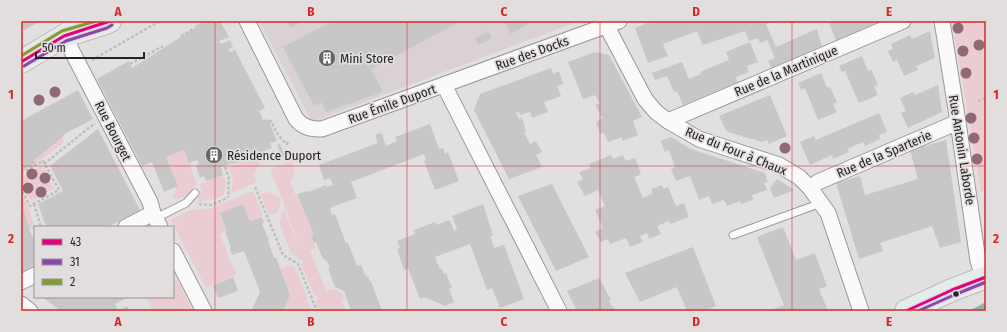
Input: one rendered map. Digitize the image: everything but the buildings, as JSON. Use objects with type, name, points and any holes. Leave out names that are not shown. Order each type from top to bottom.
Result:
[{"type":"main road","points":[[21,62],[64,36],[84,21]]},
{"type":"main road","points":[[64,36],[110,21]]},
{"type":"main road","points":[[906,311],[985,277]]},
{"type":"street","name":"Rue Émile Duport","points":[[247,21],[296,119],[300,124],[306,127],[322,129],[444,85],[559,311]]},
{"type":"street","name":"Rue de la Martinique","points":[[668,121],[904,21]]},
{"type":"street","name":"Rue Antonin Laborde","points":[[942,21],[978,262],[985,277]]},
{"type":"street","name":"Rue des Docks","points":[[444,85],[610,22]]},
{"type":"street","name":"Rue du Four à Chaux","points":[[610,22],[645,99],[656,112],[668,121],[699,139],[779,166],[799,177],[810,188],[828,213],[861,311]]},
{"type":"street","name":"Rue Bourget","points":[[64,36],[150,202],[156,219]]},
{"type":"street","name":"Rue de la Sparterie","points":[[810,188],[818,182],[958,122]]},
{"type":"street","points":[[130,226],[156,219]]},
{"type":"street","points":[[174,253],[204,311]]},
{"type":"street","points":[[21,282],[34,276]]},
{"type":"street","points":[[21,304],[30,311]]},
{"type":"lane","points":[[156,219],[186,203],[195,194]]},
{"type":"lane","points":[[733,235],[821,203]]},
{"type":"path","points":[[88,62],[160,21]]},
{"type":"path","points":[[181,36],[193,29]]},
{"type":"path","points":[[130,64],[163,46]]},
{"type":"path","points":[[978,100],[986,98]]},
{"type":"path","points":[[269,122],[271,121],[276,133],[282,140],[287,144],[289,140]]},
{"type":"path","points":[[44,164],[97,122]]},
{"type":"path","points":[[21,173],[43,161],[59,190],[30,206],[21,189]]},
{"type":"path","points":[[187,201],[211,205],[228,198],[229,179],[225,167]]},
{"type":"path","points":[[255,187],[283,255],[298,264],[317,311]]},
{"type":"path","points":[[34,204],[41,226]]},
{"type":"shaded area","points":[[259,21],[579,21],[312,122]]},
{"type":"shaded area","points":[[952,21],[986,21],[986,190],[981,192]]},
{"type":"shaded area","points":[[62,137],[64,142],[36,163],[34,160]]},
{"type":"shaded area","points":[[184,150],[197,184],[185,197],[172,199],[176,190],[166,157]]},
{"type":"shaded area","points":[[262,154],[263,156],[254,175],[256,182],[231,193],[233,177],[229,168]]},
{"type":"shaded area","points":[[292,161],[295,172],[290,182],[296,196],[298,195],[314,235],[311,236],[316,248],[310,251],[326,291],[334,289],[342,293],[344,299],[341,300],[346,311],[319,311],[316,303],[318,297],[314,295],[301,264],[303,261],[291,253],[279,222],[284,210],[297,241],[270,170]]},
{"type":"shaded area","points":[[41,166],[54,188],[31,201],[21,183],[21,177]]},
{"type":"shaded area","points":[[223,175],[226,181],[224,195],[211,200],[197,201],[202,191],[200,184]]},
{"type":"shaded area","points":[[253,191],[263,216],[250,221],[220,213],[227,231],[220,234],[236,275],[206,288],[171,220],[190,210],[209,209]]},
{"type":"shaded area","points":[[267,192],[279,197],[281,203],[277,213],[269,215],[261,194]]},
{"type":"shaded area","points":[[21,194],[28,206],[34,228],[30,229],[21,203]]},
{"type":"shaded area","points":[[291,265],[295,267],[307,297],[306,302],[310,304],[312,311],[283,311],[290,295],[280,269]]},
{"type":"shaded area","points":[[177,280],[193,311],[153,311],[146,298],[174,298],[174,282]]},
{"type":"shaded area","points":[[986,302],[986,311],[969,311],[984,303]]},
{"type":"transit line","name":"2","points":[[21,56],[62,31],[96,21]]},
{"type":"transit line","name":"43","points":[[21,62],[64,36],[110,21]]},
{"type":"transit line","name":"31","points":[[24,66],[66,41],[112,25]]},
{"type":"transit line","name":"43","points":[[906,311],[952,290],[986,277]]},
{"type":"transit line","name":"31","points":[[918,311],[986,282]]},
{"type":"place","name":"Mini Store","points":[[327,58]]},
{"type":"place","name":"Résidence Duport","points":[[214,155]]}]
